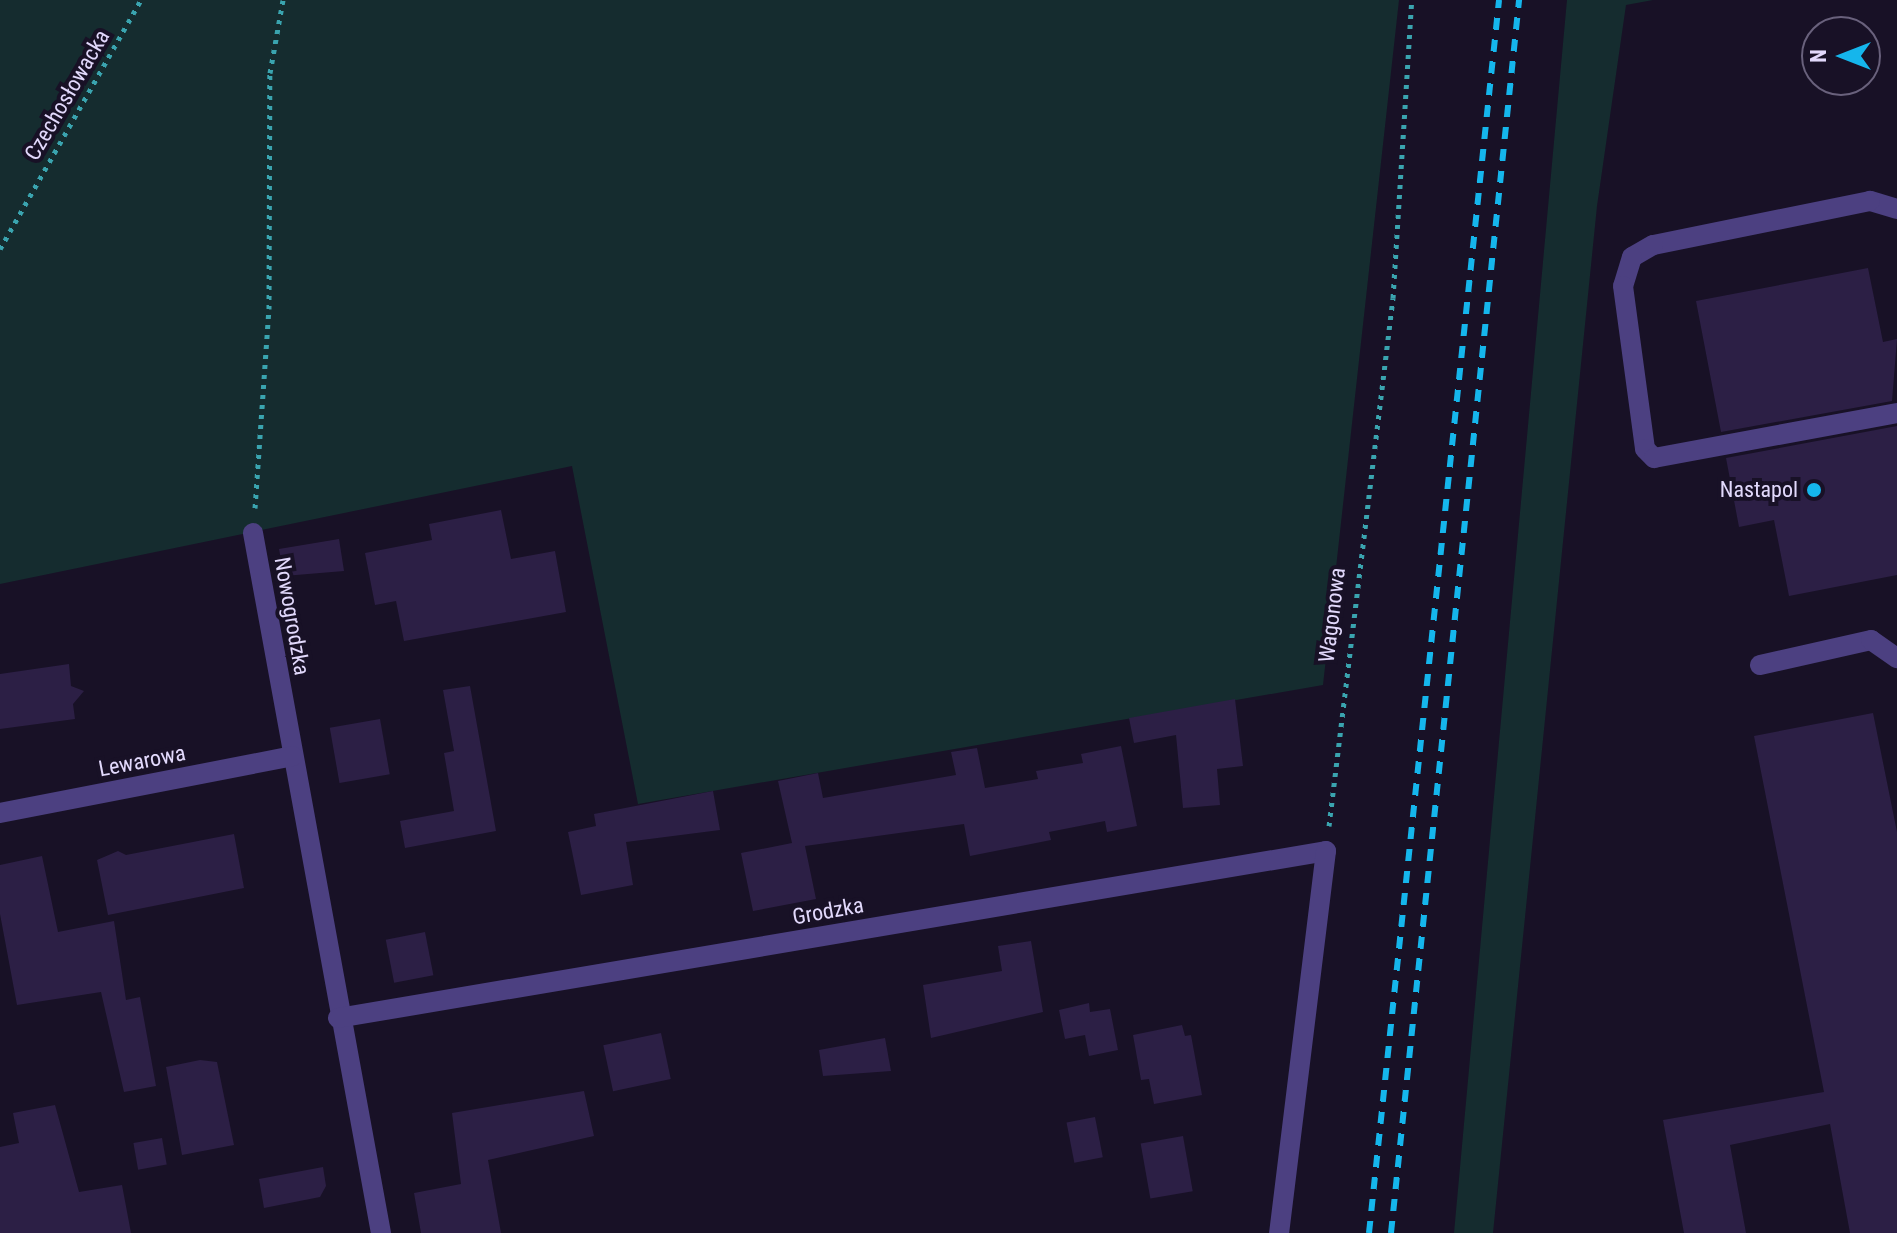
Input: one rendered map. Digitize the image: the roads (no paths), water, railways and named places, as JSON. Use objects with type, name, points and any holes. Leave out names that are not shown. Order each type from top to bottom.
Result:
[{"type":"street","points":[[1897,209],[1870,201],[1653,245],[1632,257],[1623,286],[1645,449],[1654,458],[1897,413]]},
{"type":"street","name":"Nowogrodzka","points":[[253,533],[379,1233]]},
{"type":"street","points":[[1760,665],[1871,640],[1897,658]]},
{"type":"street","name":"Lewarowa","points":[[0,813],[293,756]]},
{"type":"street","name":"Grodzka","points":[[338,1018],[1326,851],[1279,1233]]},
{"type":"railway","points":[[1369,1233],[1499,0]]},
{"type":"railway","points":[[1391,1233],[1519,0]]},
{"type":"place","name":"Nastapol","points":[[1814,490]]}]
